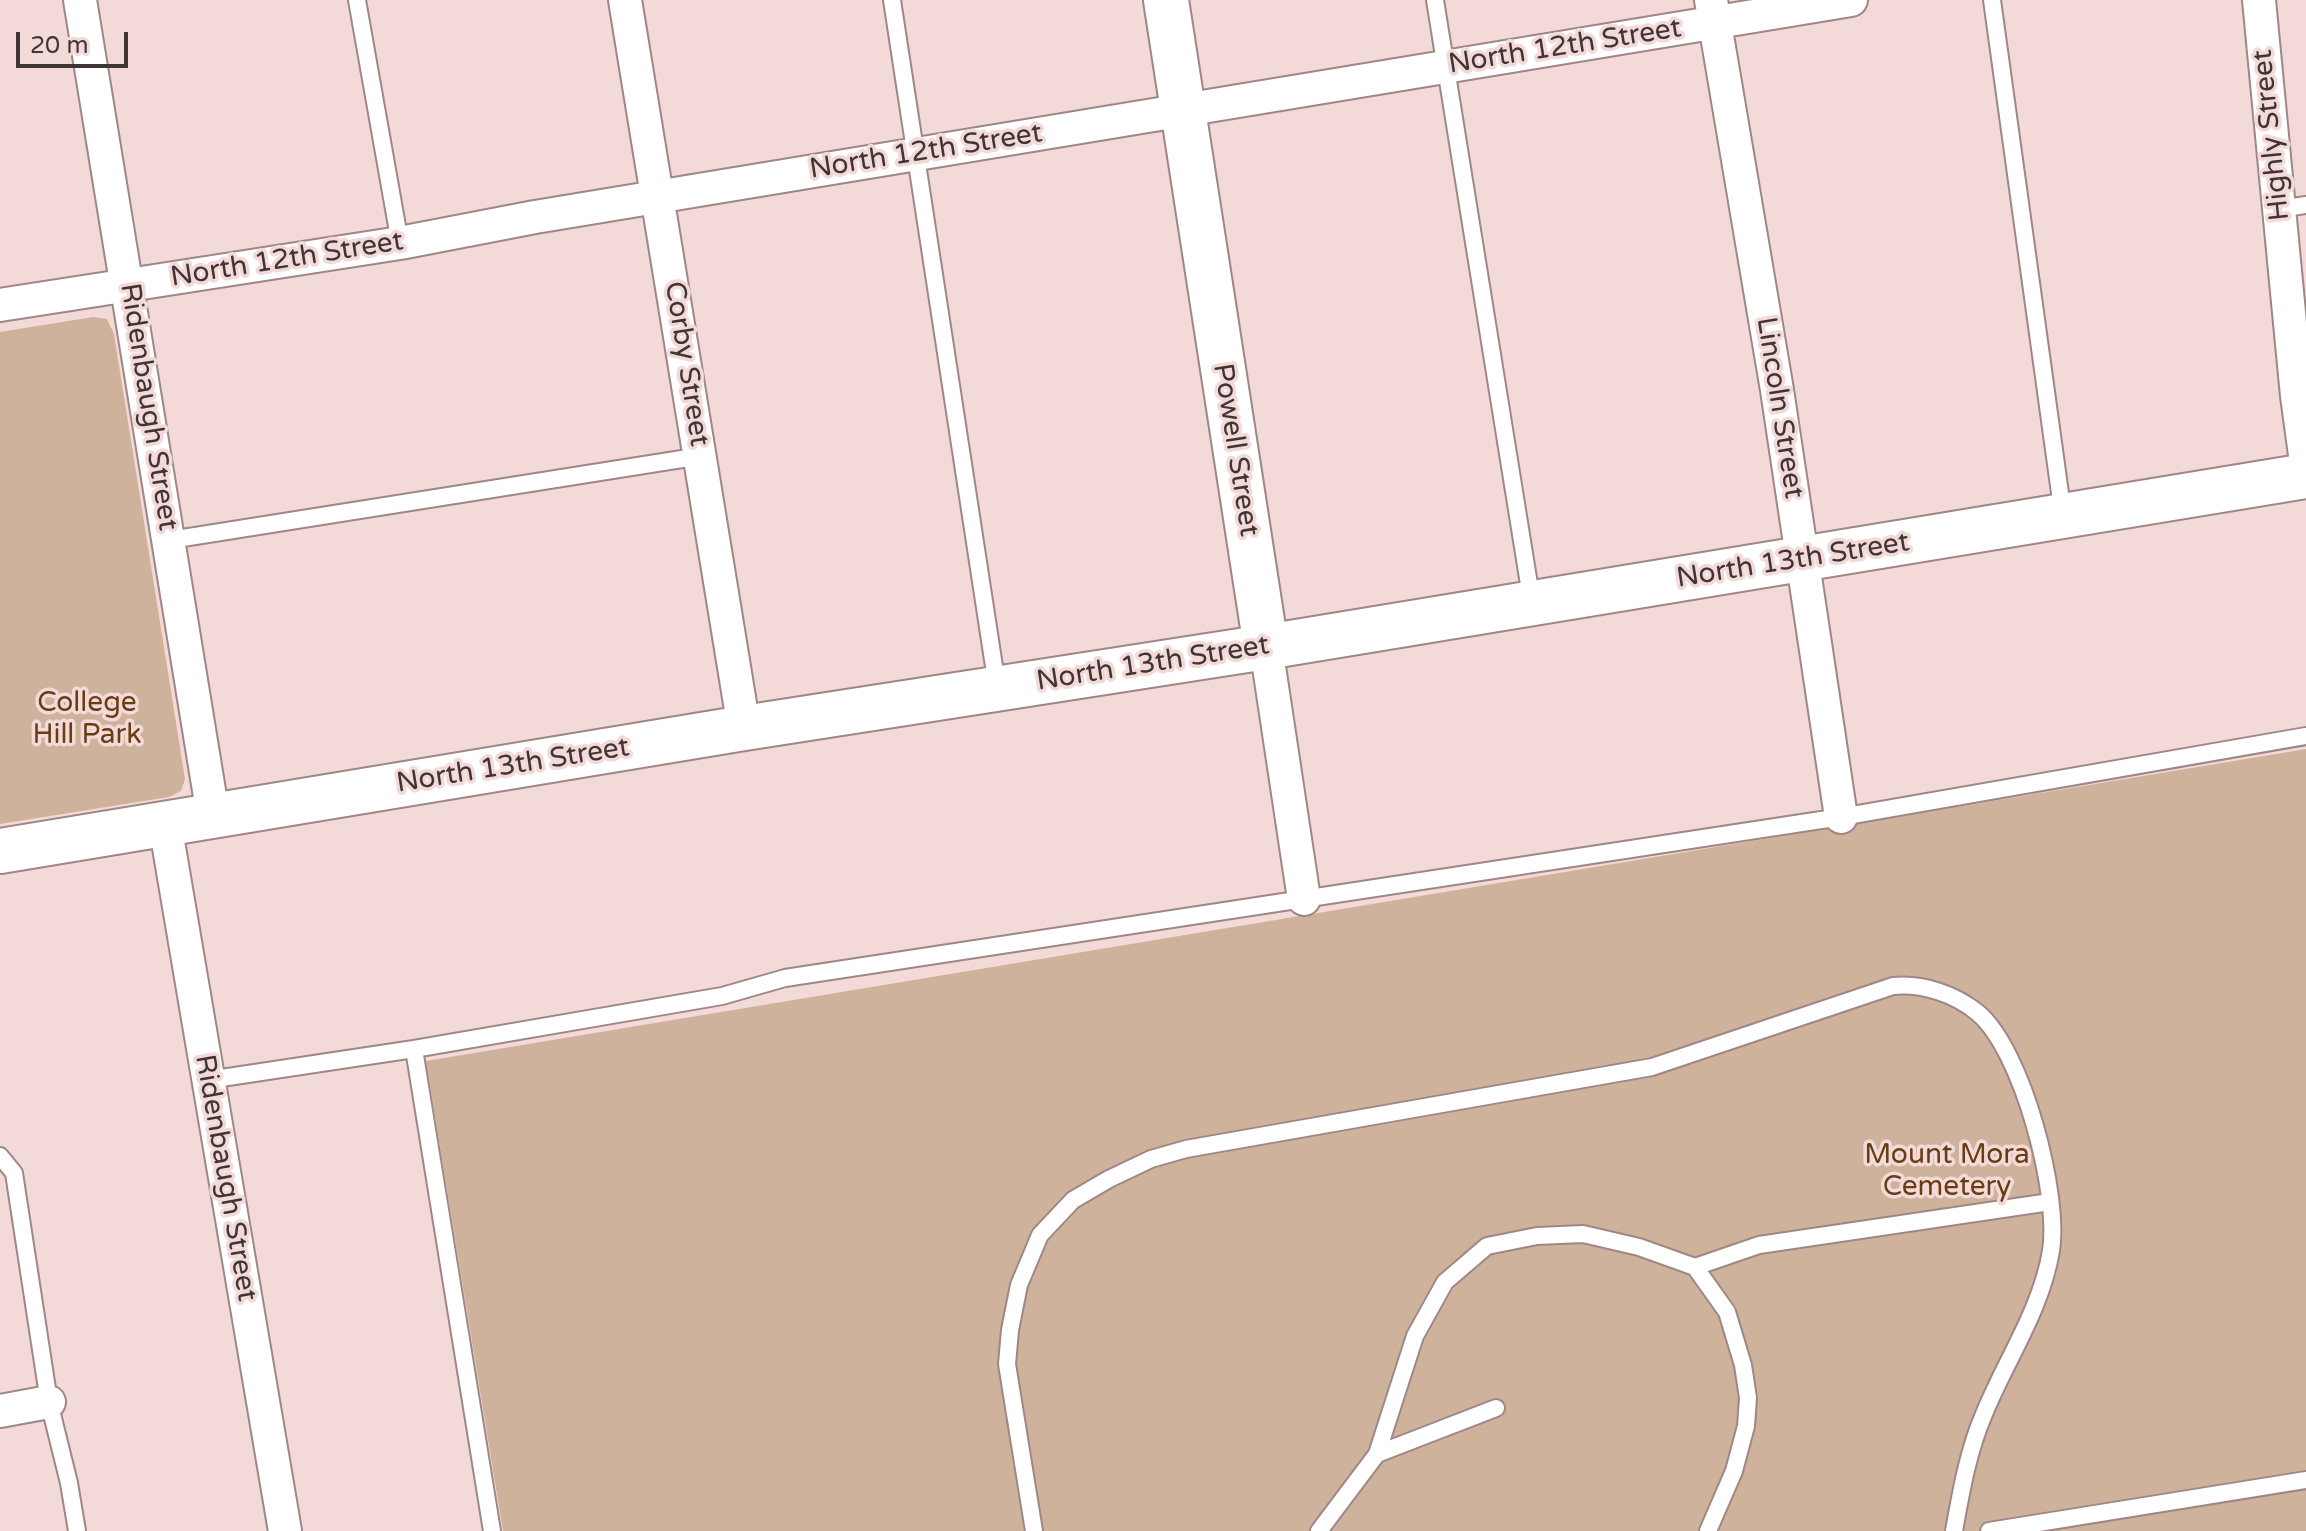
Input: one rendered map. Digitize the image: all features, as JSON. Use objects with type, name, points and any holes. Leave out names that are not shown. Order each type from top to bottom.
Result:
[{"type":"street","name":"Ridenbaugh Street","points":[[80,0],[213,815]]},
{"type":"street","name":"Corby Street","points":[[625,0],[744,728]]},
{"type":"street","name":"Powell Street","points":[[1166,0],[1304,899]]},
{"type":"street","name":"North 12th Street","points":[[0,305],[400,243],[1445,66],[1713,11],[1851,0]]},
{"type":"street","name":"Highly Street","points":[[2259,0],[2292,207],[2306,462]]},
{"type":"street","name":"Lincoln Street","points":[[1713,11],[1777,390],[1841,817]]},
{"type":"street","name":"North 13th Street","points":[[0,851],[2306,476]]},
{"type":"street","name":"Ridenbaugh Street","points":[[165,824],[285,1531]]},
{"type":"street","points":[[0,1411],[49,1402]]},
{"type":"lane","points":[[357,0],[400,243]]},
{"type":"lane","points":[[892,0],[997,688]]},
{"type":"lane","points":[[1435,0],[1532,603]]},
{"type":"lane","points":[[1992,0],[2063,516]]},
{"type":"lane","points":[[170,540],[701,456]]},
{"type":"lane","points":[[208,1080],[414,1049],[722,996],[785,978],[1841,817],[2306,736]]},
{"type":"lane","points":[[1034,1531],[1007,1364],[1010,1330],[1019,1285],[1040,1235],[1073,1200],[1151,1159],[1186,1149],[1652,1067],[1893,986],[1912,984],[1940,991],[1978,1013],[2002,1045],[2021,1081],[2034,1123],[2050,1202],[2051,1249],[2040,1294],[1983,1415],[1961,1492],[1954,1531]]},
{"type":"lane","points":[[414,1049],[492,1531]]},
{"type":"lane","points":[[0,1156],[14,1173],[49,1402],[77,1531]]},
{"type":"lane","points":[[1695,1267],[1759,1245],[2050,1202]]},
{"type":"lane","points":[[1319,1531],[1377,1454],[1415,1336],[1445,1282],[1487,1246],[1537,1236],[1583,1234],[1639,1247],[1695,1267],[1727,1312],[1743,1365],[1748,1398],[1746,1426],[1734,1471],[1708,1531]]},
{"type":"lane","points":[[1377,1454],[1496,1408]]},
{"type":"lane","points":[[1989,1531],[2306,1480]]},
{"type":"green space","name":"College Hill Park","points":[[93,317],[107,319],[114,334],[185,779],[181,791],[169,797],[0,824],[0,332]]},
{"type":"green space","name":"Mount Mora Cemetery","points":[[2306,749],[2306,1531],[503,1531],[426,1061]]}]
